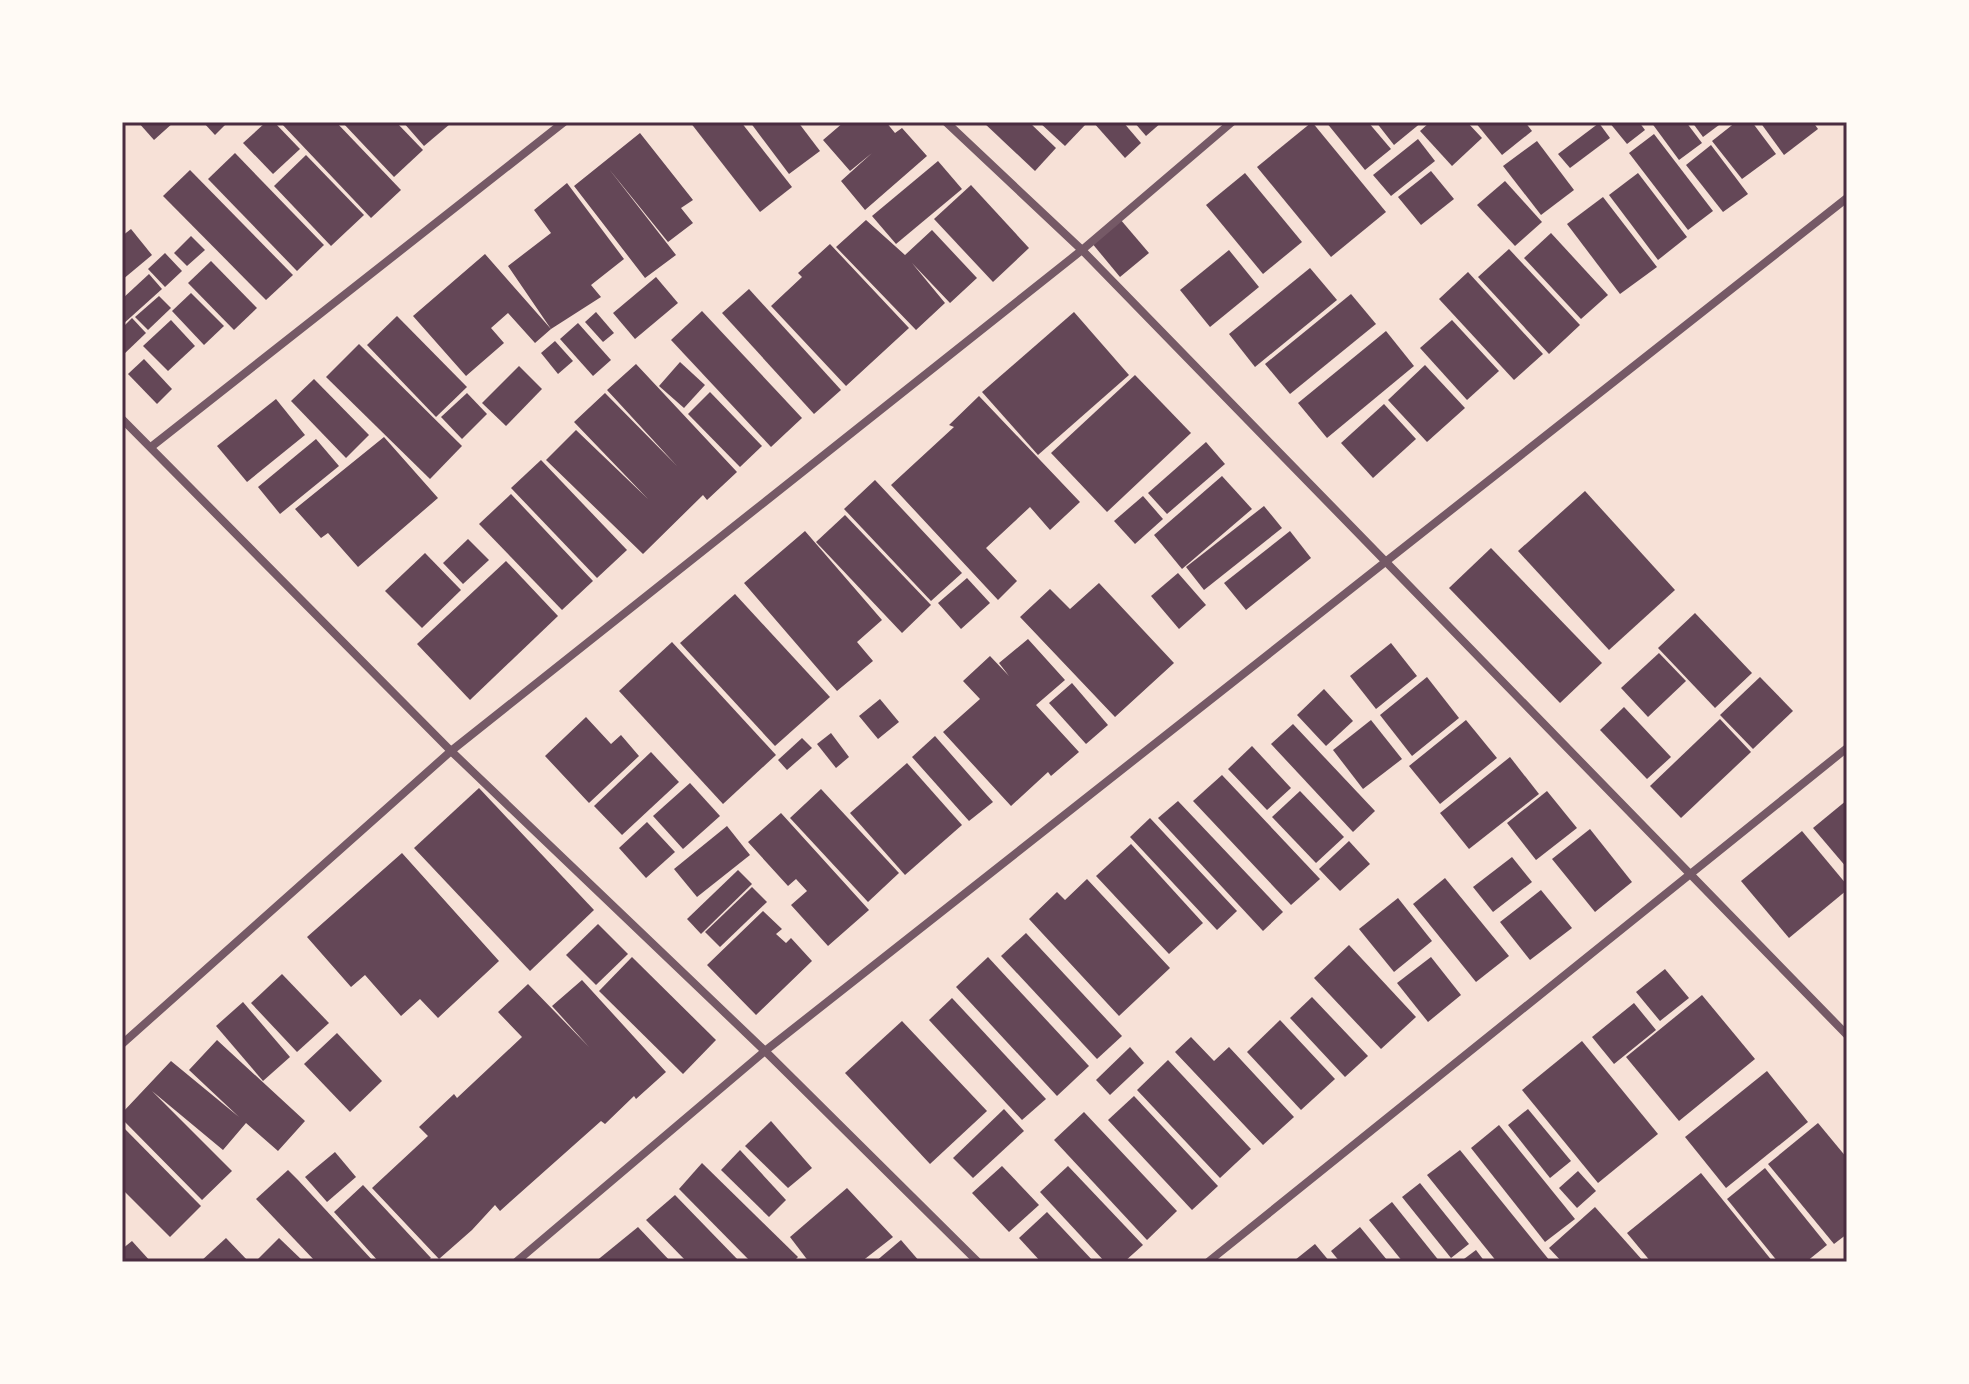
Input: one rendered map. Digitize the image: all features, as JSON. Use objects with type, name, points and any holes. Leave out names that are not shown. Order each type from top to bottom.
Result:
[{"type":"street","points":[[151,447],[564,122]]},
{"type":"street","points":[[946,122],[1082,250],[1847,1035]]},
{"type":"street","points":[[122,1044],[451,751],[1082,250],[1232,122]]},
{"type":"street","points":[[516,1262],[765,1051],[1847,198]]},
{"type":"street","points":[[122,419],[451,751],[765,1051],[978,1262]]},
{"type":"street","points":[[1208,1262],[1847,748]]},
{"type":"building","points":[[138,122],[174,122],[154,140]]},
{"type":"building","points":[[203,122],[228,122],[215,135]]},
{"type":"building","points":[[266,122],[274,122],[300,149],[273,174],[243,143]]},
{"type":"building","points":[[280,122],[336,122],[401,190],[371,218]]},
{"type":"building","points":[[342,122],[396,122],[423,150],[394,177]]},
{"type":"building","points":[[403,122],[448,122],[450,124],[424,146]]},
{"type":"building","points":[[690,122],[741,122],[792,187],[760,212]]},
{"type":"building","points":[[750,122],[798,122],[820,151],[789,174]]},
{"type":"building","points":[[844,122],[886,122],[895,133],[902,128],[927,156],[865,210],[841,181],[872,153],[850,171],[823,140]]},
{"type":"building","points":[[983,122],[1029,122],[1056,148],[1035,171]]},
{"type":"building","points":[[1039,122],[1084,122],[1086,124],[1065,146]]},
{"type":"building","points":[[1093,122],[1123,122],[1141,143],[1125,158]]},
{"type":"building","points":[[1134,122],[1162,122],[1146,136]]},
{"type":"building","points":[[1312,122],[1386,212],[1331,257],[1257,167]]},
{"type":"building","points":[[1326,122],[1368,122],[1391,149],[1365,170]]},
{"type":"building","points":[[1376,122],[1422,122],[1394,145]]},
{"type":"building","points":[[1430,122],[1467,122],[1482,138],[1452,166],[1420,131]]},
{"type":"building","points":[[1475,122],[1525,122],[1532,131],[1502,155]]},
{"type":"building","points":[[1609,122],[1639,122],[1645,130],[1627,144]]},
{"type":"building","points":[[1651,122],[1686,122],[1702,143],[1679,160]]},
{"type":"building","points":[[1692,122],[1723,122],[1703,137]]},
{"type":"building","points":[[1736,122],[1752,122],[1776,154],[1742,179],[1712,141]]},
{"type":"building","points":[[1760,122],[1813,122],[1818,129],[1784,155]]},
{"type":"building","points":[[1599,123],[1610,138],[1570,168],[1558,154]]},
{"type":"building","points":[[640,133],[693,200],[681,208],[693,223],[668,242],[609,169],[676,255],[645,278],[574,186]]},
{"type":"building","points":[[1654,134],[1713,211],[1688,230],[1629,153]]},
{"type":"building","points":[[1418,139],[1435,161],[1391,196],[1373,175]]},
{"type":"building","points":[[1537,141],[1574,190],[1541,215],[1503,166]]},
{"type":"building","points":[[1711,145],[1748,194],[1723,212],[1686,165]]},
{"type":"building","points":[[235,153],[324,245],[297,271],[208,179]]},
{"type":"building","points":[[306,155],[364,215],[331,246],[274,186]]},
{"type":"building","points":[[938,161],[962,189],[896,244],[872,216]]},
{"type":"building","points":[[190,170],[293,275],[266,300],[163,196]]},
{"type":"building","points":[[1431,171],[1454,199],[1421,225],[1398,197]]},
{"type":"building","points":[[1245,173],[1302,242],[1263,274],[1206,205]]},
{"type":"building","points":[[1638,173],[1687,237],[1658,260],[1609,195]]},
{"type":"building","points":[[1505,181],[1542,222],[1515,246],[1477,205]]},
{"type":"building","points":[[567,183],[624,259],[591,285],[601,297],[551,329],[508,266],[551,233],[534,210]]},
{"type":"building","points":[[971,185],[1029,248],[993,282],[934,219]]},
{"type":"building","points":[[1603,197],[1657,267],[1620,294],[1567,224]]},
{"type":"building","points":[[1120,219],[1149,253],[1120,277],[1091,242]]},
{"type":"building","points":[[866,220],[905,255],[932,230],[977,278],[950,303],[912,263],[945,303],[916,330],[836,247]]},
{"type":"building","points":[[131,229],[152,255],[122,280],[122,236]]},
{"type":"building","points":[[1551,233],[1608,295],[1581,319],[1524,258]]},
{"type":"building","points":[[191,236],[205,250],[187,266],[174,253]]},
{"type":"building","points":[[830,244],[909,328],[846,386],[771,306],[802,277],[798,273]]},
{"type":"building","points":[[1509,249],[1580,325],[1549,354],[1478,277]]},
{"type":"building","points":[[1229,250],[1259,287],[1210,327],[1180,290]]},
{"type":"building","points":[[165,253],[182,271],[165,287],[148,269]]},
{"type":"building","points":[[485,254],[551,329],[535,343],[508,313],[491,328],[504,343],[466,376],[413,316]]},
{"type":"building","points":[[211,261],[257,308],[234,330],[188,283]]},
{"type":"building","points":[[1310,268],[1337,300],[1255,367],[1229,334]]},
{"type":"building","points":[[1468,272],[1543,354],[1514,380],[1439,299]]},
{"type":"building","points":[[149,274],[162,289],[122,325],[122,299]]},
{"type":"building","points":[[656,277],[678,303],[635,339],[613,313]]},
{"type":"building","points":[[749,289],[841,390],[814,414],[722,313]]},
{"type":"building","points":[[191,293],[224,326],[204,345],[172,311]]},
{"type":"building","points":[[1351,294],[1376,324],[1290,394],[1265,364]]},
{"type":"building","points":[[159,296],[171,308],[148,330],[135,317]]},
{"type":"building","points":[[702,311],[802,418],[771,447],[671,340]]},
{"type":"building","points":[[596,312],[614,333],[603,342],[585,322]]},
{"type":"building","points":[[1074,312],[1129,375],[1038,455],[982,392]]},
{"type":"building","points":[[397,316],[467,387],[436,417],[367,345]]},
{"type":"building","points":[[132,318],[146,333],[122,356],[122,328]]},
{"type":"building","points":[[171,320],[195,346],[168,371],[143,346]]},
{"type":"building","points":[[1452,320],[1499,371],[1467,400],[1420,348]]},
{"type":"building","points":[[578,323],[611,360],[593,376],[560,339]]},
{"type":"building","points":[[1386,331],[1414,366],[1327,438],[1298,403]]},
{"type":"building","points":[[555,341],[573,361],[558,374],[541,353]]},
{"type":"building","points":[[359,344],[462,446],[430,479],[326,377]]},
{"type":"building","points":[[144,359],[172,389],[157,404],[128,374]]},
{"type":"building","points":[[680,362],[705,385],[684,408],[659,386]]},
{"type":"building","points":[[636,364],[737,472],[707,500],[703,495],[643,554],[546,460],[576,430],[648,499],[574,422],[605,393],[677,466],[607,390]]},
{"type":"building","points":[[1425,365],[1465,408],[1427,442],[1388,400]]},
{"type":"building","points":[[519,366],[542,389],[506,426],[482,403]]},
{"type":"building","points":[[1135,375],[1191,433],[1107,512],[1051,453]]},
{"type":"building","points":[[314,379],[369,435],[346,458],[291,401]]},
{"type":"building","points":[[710,392],[762,446],[740,467],[688,414]]},
{"type":"building","points":[[467,393],[487,414],[462,439],[441,417]]},
{"type":"building","points":[[979,396],[1080,502],[1050,530],[1030,507],[986,548],[1017,581],[998,600],[891,485],[954,427],[949,425]]},
{"type":"building","points":[[276,399],[305,435],[247,482],[217,446]]},
{"type":"building","points":[[1384,404],[1416,439],[1373,478],[1341,443]]},
{"type":"building","points":[[384,437],[438,498],[358,567],[328,533],[321,538],[295,509]]},
{"type":"building","points":[[316,439],[339,466],[280,514],[258,487]]},
{"type":"building","points":[[1206,442],[1225,464],[1167,514],[1148,493]]},
{"type":"building","points":[[541,460],[627,550],[597,578],[511,488]]},
{"type":"building","points":[[1222,476],[1252,509],[1182,569],[1154,535]]},
{"type":"building","points":[[875,480],[962,573],[931,601],[844,509]]},
{"type":"building","points":[[1585,491],[1675,590],[1609,650],[1518,551]]},
{"type":"building","points":[[511,494],[593,581],[562,610],[479,524]]},
{"type":"building","points":[[1143,496],[1163,519],[1135,544],[1114,521]]},
{"type":"building","points":[[1264,506],[1282,528],[1204,590],[1186,567]]},
{"type":"building","points":[[845,515],[931,605],[902,633],[816,542]]},
{"type":"building","points":[[805,531],[882,620],[857,642],[873,661],[837,691],[744,583]]},
{"type":"building","points":[[1290,531],[1311,558],[1246,610],[1224,583]]},
{"type":"building","points":[[468,539],[489,560],[463,584],[443,563]]},
{"type":"building","points":[[1491,548],[1602,663],[1560,703],[1449,588]]},
{"type":"building","points":[[425,553],[461,590],[422,628],[385,591]]},
{"type":"building","points":[[506,561],[558,616],[470,700],[417,644]]},
{"type":"building","points":[[1178,573],[1206,605],[1179,629],[1151,596]]},
{"type":"building","points":[[967,578],[990,603],[961,629],[938,603]]},
{"type":"building","points":[[1099,583],[1174,663],[1115,717],[1020,617],[1050,589],[1070,609]]},
{"type":"building","points":[[735,594],[830,697],[775,746],[680,643]]},
{"type":"building","points":[[1695,613],[1752,673],[1715,708],[1658,648]]},
{"type":"building","points":[[1028,639],[1065,680],[1036,705],[1079,752],[1051,776],[1048,772],[1011,806],[943,732],[980,699],[963,681],[990,656],[1009,676],[999,663]]},
{"type":"building","points":[[672,642],[776,755],[723,804],[619,691]]},
{"type":"building","points":[[1391,643],[1417,676],[1376,709],[1350,676]]},
{"type":"building","points":[[1659,653],[1686,681],[1648,717],[1621,688]]},
{"type":"building","points":[[1427,677],[1459,718],[1412,756],[1380,715]]},
{"type":"building","points":[[1760,677],[1793,711],[1753,749],[1720,715]]},
{"type":"building","points":[[1072,683],[1108,725],[1086,744],[1049,703]]},
{"type":"building","points":[[1324,689],[1353,721],[1326,746],[1297,715]]},
{"type":"building","points":[[880,699],[899,722],[878,739],[859,716]]},
{"type":"building","points":[[1624,707],[1671,757],[1647,779],[1600,730]]},
{"type":"building","points":[[586,717],[611,744],[621,735],[639,756],[589,803],[545,756]]},
{"type":"building","points":[[1720,719],[1751,752],[1681,818],[1650,786]]},
{"type":"building","points":[[1371,720],[1402,759],[1363,789],[1333,750]]},
{"type":"building","points":[[1466,720],[1497,758],[1440,804],[1409,766]]},
{"type":"building","points":[[1293,724],[1375,811],[1353,832],[1271,744]]},
{"type":"building","points":[[831,733],[849,757],[836,768],[817,744]]},
{"type":"building","points":[[935,736],[993,802],[969,821],[912,757]]},
{"type":"building","points":[[802,738],[812,748],[787,770],[778,760]]},
{"type":"building","points":[[1252,746],[1291,788],[1267,810],[1228,769]]},
{"type":"building","points":[[651,752],[679,782],[622,835],[594,806]]},
{"type":"building","points":[[1510,757],[1539,794],[1469,849],[1440,813]]},
{"type":"building","points":[[907,763],[962,825],[905,875],[850,813]]},
{"type":"building","points":[[1222,775],[1320,879],[1291,905],[1193,801]]},
{"type":"building","points":[[690,783],[720,816],[683,849],[653,816]]},
{"type":"building","points":[[479,788],[594,910],[530,971],[414,848]]},
{"type":"building","points":[[821,789],[899,873],[868,902],[790,818]]},
{"type":"building","points":[[1300,791],[1344,837],[1316,863],[1272,817]]},
{"type":"building","points":[[1547,791],[1577,828],[1536,860],[1507,823]]},
{"type":"building","points":[[1847,800],[1847,868],[1813,828]]},
{"type":"building","points":[[1178,801],[1283,912],[1263,931],[1158,818]]},
{"type":"building","points":[[781,813],[869,910],[828,946],[791,905],[807,891],[796,879],[788,886],[748,842]]},
{"type":"building","points":[[1150,818],[1237,911],[1217,930],[1130,837]]},
{"type":"building","points":[[647,822],[675,852],[646,878],[619,848]]},
{"type":"building","points":[[727,826],[750,855],[697,897],[674,869]]},
{"type":"building","points":[[1590,829],[1632,882],[1595,912],[1552,859]]},
{"type":"building","points":[[1802,831],[1847,885],[1847,890],[1789,938],[1741,881]]},
{"type":"building","points":[[1349,841],[1370,864],[1340,891],[1319,869]]},
{"type":"building","points":[[1131,844],[1203,923],[1169,954],[1096,876]]},
{"type":"building","points":[[402,853],[499,961],[438,1018],[420,999],[401,1016],[365,975],[351,987],[307,937]]},
{"type":"building","points":[[1512,857],[1532,882],[1493,912],[1473,887]]},
{"type":"building","points":[[738,870],[752,884],[701,934],[687,919]]},
{"type":"building","points":[[1445,878],[1509,956],[1476,982],[1413,904]]},
{"type":"building","points":[[1087,879],[1170,968],[1119,1016],[1029,919],[1057,892],[1065,900]]},
{"type":"building","points":[[752,887],[767,902],[720,947],[705,932]]},
{"type":"building","points":[[1541,890],[1572,928],[1530,960],[1500,922]]},
{"type":"building","points":[[1398,898],[1432,941],[1394,972],[1359,929]]},
{"type":"building","points":[[763,911],[782,929],[776,934],[786,943],[791,938],[812,961],[756,1015],[707,965]]},
{"type":"building","points":[[598,924],[628,954],[596,985],[566,955]]},
{"type":"building","points":[[1026,933],[1122,1036],[1097,1059],[1001,956]]},
{"type":"building","points":[[1349,945],[1416,1017],[1381,1049],[1314,978]]},
{"type":"building","points":[[632,957],[716,1040],[683,1074],[599,991]]},
{"type":"building","points":[[988,957],[1089,1066],[1057,1096],[956,987]]},
{"type":"building","points":[[1431,957],[1461,995],[1428,1022],[1397,983]]},
{"type":"building","points":[[1665,969],[1689,998],[1660,1021],[1636,992]]},
{"type":"building","points":[[282,974],[329,1023],[297,1052],[251,1003]]},
{"type":"building","points":[[582,980],[666,1072],[636,1099],[634,1096],[605,1124],[601,1121],[500,1211],[495,1205],[439,1259],[372,1188],[428,1136],[419,1127],[454,1094],[457,1098],[522,1037],[498,1012],[528,984],[589,1047],[552,1006]]},
{"type":"building","points":[[1702,995],[1755,1059],[1679,1121],[1626,1057]]},
{"type":"building","points":[[1312,997],[1368,1056],[1345,1077],[1290,1018]]},
{"type":"building","points":[[952,998],[1046,1099],[1022,1120],[929,1020]]},
{"type":"building","points":[[243,1002],[290,1057],[263,1081],[216,1026]]},
{"type":"building","points":[[1634,1003],[1656,1030],[1614,1064],[1592,1037]]},
{"type":"building","points":[[1280,1020],[1335,1079],[1301,1110],[1247,1052]]},
{"type":"building","points":[[902,1021],[987,1111],[930,1164],[845,1073]]},
{"type":"building","points":[[337,1033],[382,1081],[350,1112],[304,1064]]},
{"type":"building","points":[[1191,1037],[1214,1061],[1229,1047],[1294,1117],[1263,1145],[1175,1052]]},
{"type":"building","points":[[217,1040],[305,1121],[278,1151],[246,1123],[223,1150],[152,1091],[232,1171],[202,1200],[122,1119],[122,1113],[171,1061],[239,1117],[189,1070]]},
{"type":"building","points":[[1582,1041],[1658,1134],[1598,1183],[1522,1090]]},
{"type":"building","points":[[1130,1047],[1144,1063],[1110,1095],[1096,1080]]},
{"type":"building","points":[[1168,1060],[1251,1149],[1220,1178],[1137,1090]]},
{"type":"building","points":[[1767,1071],[1808,1122],[1726,1188],[1685,1137]]},
{"type":"building","points":[[1134,1096],[1218,1186],[1192,1210],[1108,1120]]},
{"type":"building","points":[[1004,1109],[1024,1131],[973,1178],[953,1158]]},
{"type":"building","points":[[1528,1109],[1571,1161],[1550,1178],[1508,1125]]},
{"type":"building","points":[[1084,1112],[1177,1211],[1147,1240],[1054,1140]]},
{"type":"building","points":[[771,1121],[812,1168],[788,1188],[745,1146]]},
{"type":"building","points":[[1818,1123],[1847,1158],[1847,1234],[1834,1244],[1768,1164]]},
{"type":"building","points":[[1499,1125],[1575,1219],[1545,1242],[1471,1148]]},
{"type":"building","points":[[122,1126],[201,1206],[170,1237],[122,1189]]},
{"type":"building","points":[[740,1150],[786,1200],[769,1217],[721,1170]]},
{"type":"building","points":[[1460,1150],[1550,1261],[1497,1262],[1427,1175]]},
{"type":"building","points":[[335,1152],[356,1177],[327,1202],[305,1177]]},
{"type":"building","points":[[702,1163],[798,1257],[793,1262],[751,1262],[679,1189]]},
{"type":"building","points":[[1002,1166],[1039,1205],[1009,1232],[972,1193]]},
{"type":"building","points":[[1068,1166],[1143,1245],[1124,1262],[1105,1262],[1040,1192]]},
{"type":"building","points":[[1765,1168],[1827,1245],[1806,1262],[1778,1262],[1727,1199]]},
{"type":"building","points":[[288,1170],[374,1262],[316,1262],[256,1199]]},
{"type":"building","points":[[1578,1171],[1596,1191],[1577,1208],[1559,1188]]},
{"type":"building","points":[[1701,1173],[1773,1262],[1651,1262],[1627,1233]]},
{"type":"building","points":[[1420,1183],[1469,1244],[1451,1258],[1402,1197]]},
{"type":"building","points":[[363,1185],[431,1258],[426,1262],[379,1262],[334,1212]]},
{"type":"building","points":[[847,1188],[893,1237],[861,1262],[809,1262],[790,1237]]},
{"type":"building","points":[[675,1195],[740,1262],[687,1262],[646,1220]]},
{"type":"building","points":[[1392,1202],[1440,1262],[1403,1262],[1369,1220]]},
{"type":"building","points":[[1595,1207],[1644,1262],[1562,1262],[1549,1248]]},
{"type":"building","points":[[1047,1212],[1094,1262],[1041,1262],[1019,1238]]},
{"type":"building","points":[[638,1227],[671,1262],[595,1262]]},
{"type":"building","points":[[1360,1227],[1387,1260],[1385,1262],[1340,1262],[1331,1251]]},
{"type":"building","points":[[226,1238],[249,1262],[200,1262]]},
{"type":"building","points":[[279,1238],[304,1262],[255,1262]]},
{"type":"building","points":[[901,1240],[920,1262],[875,1262]]},
{"type":"building","points":[[132,1241],[151,1262],[122,1262],[122,1249]]},
{"type":"building","points":[[1315,1244],[1330,1262],[1296,1262],[1295,1260]]},
{"type":"building","points":[[1476,1250],[1485,1262],[1460,1262]]}]
